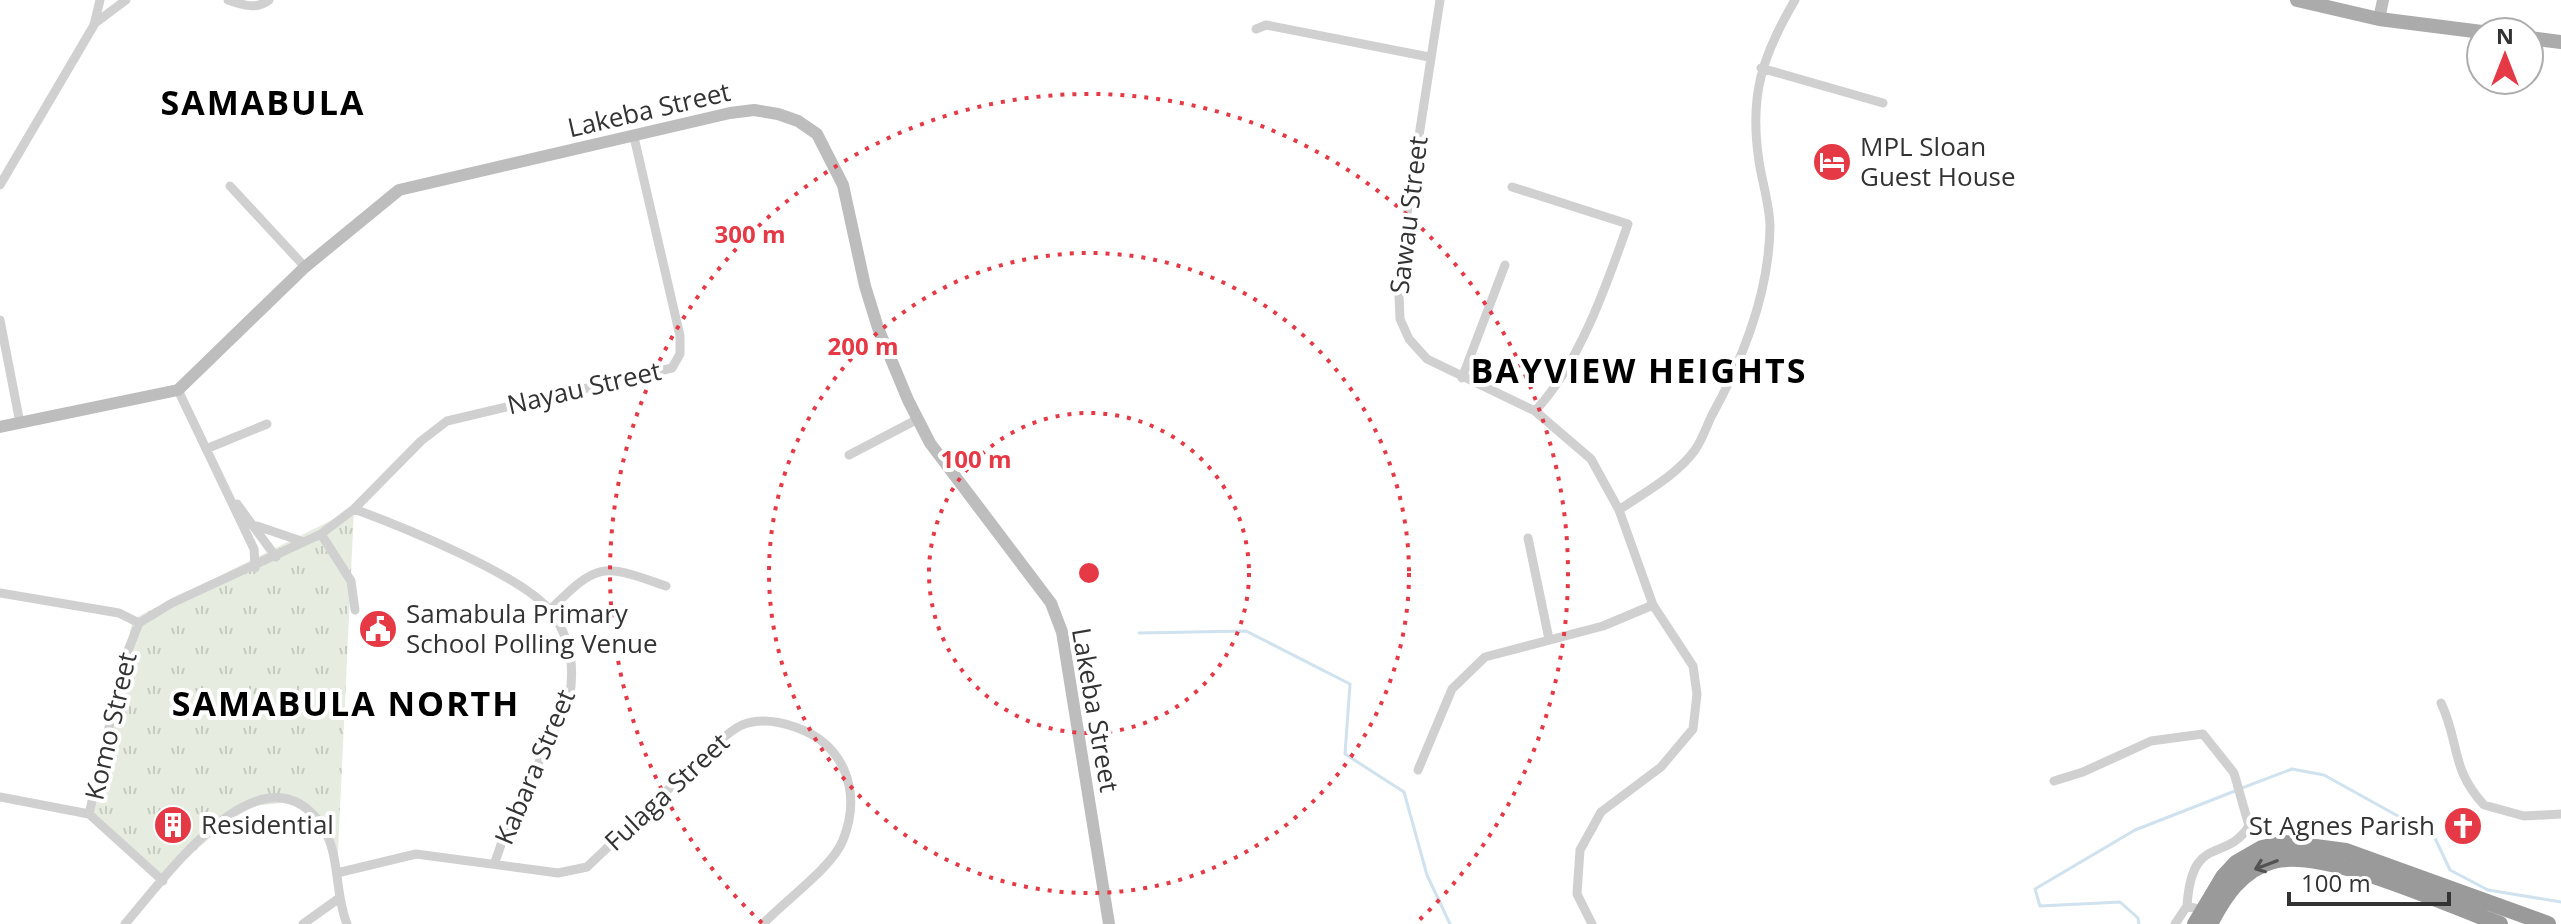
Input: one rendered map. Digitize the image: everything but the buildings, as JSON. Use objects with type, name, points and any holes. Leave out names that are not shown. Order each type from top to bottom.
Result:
[{"type":"highway","points":[[2199,916],[2223,877],[2236,863],[2262,848],[2285,843],[2346,851],[2548,924]]},
{"type":"highway","points":[[2199,916],[2246,874],[2274,861],[2292,859],[2326,862],[2500,924]]},
{"type":"main road","points":[[2297,0],[2379,19],[2465,30]]},
{"type":"main road","points":[[2379,19],[2383,0]]},
{"type":"main road","name":"Lakeba Street","points":[[178,390],[305,267],[399,190],[754,110],[798,121],[817,134],[843,185],[878,328],[930,443],[1051,603],[1062,632],[1109,924]]},
{"type":"main road","points":[[0,427],[178,390]]},
{"type":"street","points":[[0,185],[94,25],[100,0]]},
{"type":"street","points":[[94,25],[126,0]]},
{"type":"street","points":[[228,0],[245,6],[264,4],[269,0]]},
{"type":"street","name":"Sawau Street","points":[[1440,0],[1398,272],[1400,319],[1409,339],[1427,359],[1535,411],[1591,459],[1619,510],[1653,605],[1693,666],[1697,694],[1693,729],[1661,767],[1601,812],[1580,850],[1577,882],[1584,912],[1592,924]]},
{"type":"street","points":[[1619,510],[1675,471],[1696,449],[1736,370],[1767,258],[1770,224],[1755,122],[1761,68],[1795,0]]},
{"type":"street","points":[[1256,29],[1266,25],[1429,57]]},
{"type":"street","points":[[1761,68],[1883,103]]},
{"type":"street","name":"Nayau Street","points":[[255,568],[321,534],[354,509],[421,441],[447,421],[672,368],[680,354],[680,336],[634,137]]},
{"type":"street","points":[[230,186],[305,267]]},
{"type":"street","points":[[1512,187],[1628,224],[1590,320],[1553,388],[1535,411]]},
{"type":"street","points":[[1462,378],[1505,265]]},
{"type":"street","points":[[0,320],[20,423]]},
{"type":"street","points":[[178,390],[254,549],[255,568]]},
{"type":"street","points":[[849,455],[918,419]]},
{"type":"street","points":[[206,449],[267,424]]},
{"type":"street","points":[[231,499],[276,557]]},
{"type":"street","name":"Kabara Street","points":[[354,509],[406,528],[522,587],[550,610],[571,658],[573,678],[569,700],[506,830],[495,862]]},
{"type":"street","points":[[254,525],[304,542]]},
{"type":"street","points":[[321,534],[351,581],[355,610]]},
{"type":"street","points":[[1528,538],[1549,639]]},
{"type":"street","name":"Komo Street","points":[[89,814],[125,658],[139,623],[172,603],[255,568]]},
{"type":"street","points":[[550,610],[583,576],[603,569],[622,571],[666,586]]},
{"type":"street","points":[[0,593],[119,613],[139,623]]},
{"type":"street","points":[[1418,770],[1452,689],[1467,671],[1485,657],[1603,626],[1653,605]]},
{"type":"street","points":[[2441,703],[2451,725],[2455,760],[2484,805],[2524,816],[2561,814]]},
{"type":"street","name":"Fulaga Street","points":[[337,873],[416,854],[495,862],[558,873],[587,867],[717,743],[740,726],[762,720],[784,723],[821,737],[833,748],[850,792],[850,820],[841,845],[763,924]]},
{"type":"street","points":[[2054,781],[2083,772],[2151,741],[2203,734],[2238,784],[2249,826],[2196,864],[2199,916],[2175,924]]},
{"type":"street","points":[[0,797],[89,814],[163,881]]},
{"type":"street","points":[[125,924],[236,807],[253,800],[273,798],[307,811],[321,825],[337,873],[338,899],[347,924]]},
{"type":"street","points":[[303,924],[338,899]]},
{"type":"green space","points":[[354,509],[337,873],[325,824],[290,802],[245,807],[160,882],[91,814],[133,619]]},
{"type":"waterway","points":[[1139,633],[1246,631],[1350,684],[1345,754],[1404,792],[1427,875],[1450,924]]},
{"type":"waterway","points":[[2242,788],[2292,769],[2324,775],[2434,836],[2450,870],[2488,890],[2561,902]]},
{"type":"waterway","points":[[2139,924],[2138,918],[2120,902],[2040,906],[2035,889],[2135,830],[2235,791]]},
{"type":"place","name":"MPL Sloan Guest House","points":[[1832,162]]},
{"type":"place","name":"Samabula Primary School Polling Venue","points":[[378,629]]},
{"type":"place","name":"Residential","points":[[173,825]]},
{"type":"place","name":"St Agnes Parish","points":[[2463,826]]},
{"type":"district","name":"SAMABULA","points":[[263,103]]},
{"type":"district","name":"BAYVIEW HEIGHTS","points":[[1639,371]]},
{"type":"district","name":"SAMABULA NORTH","points":[[346,704]]}]
